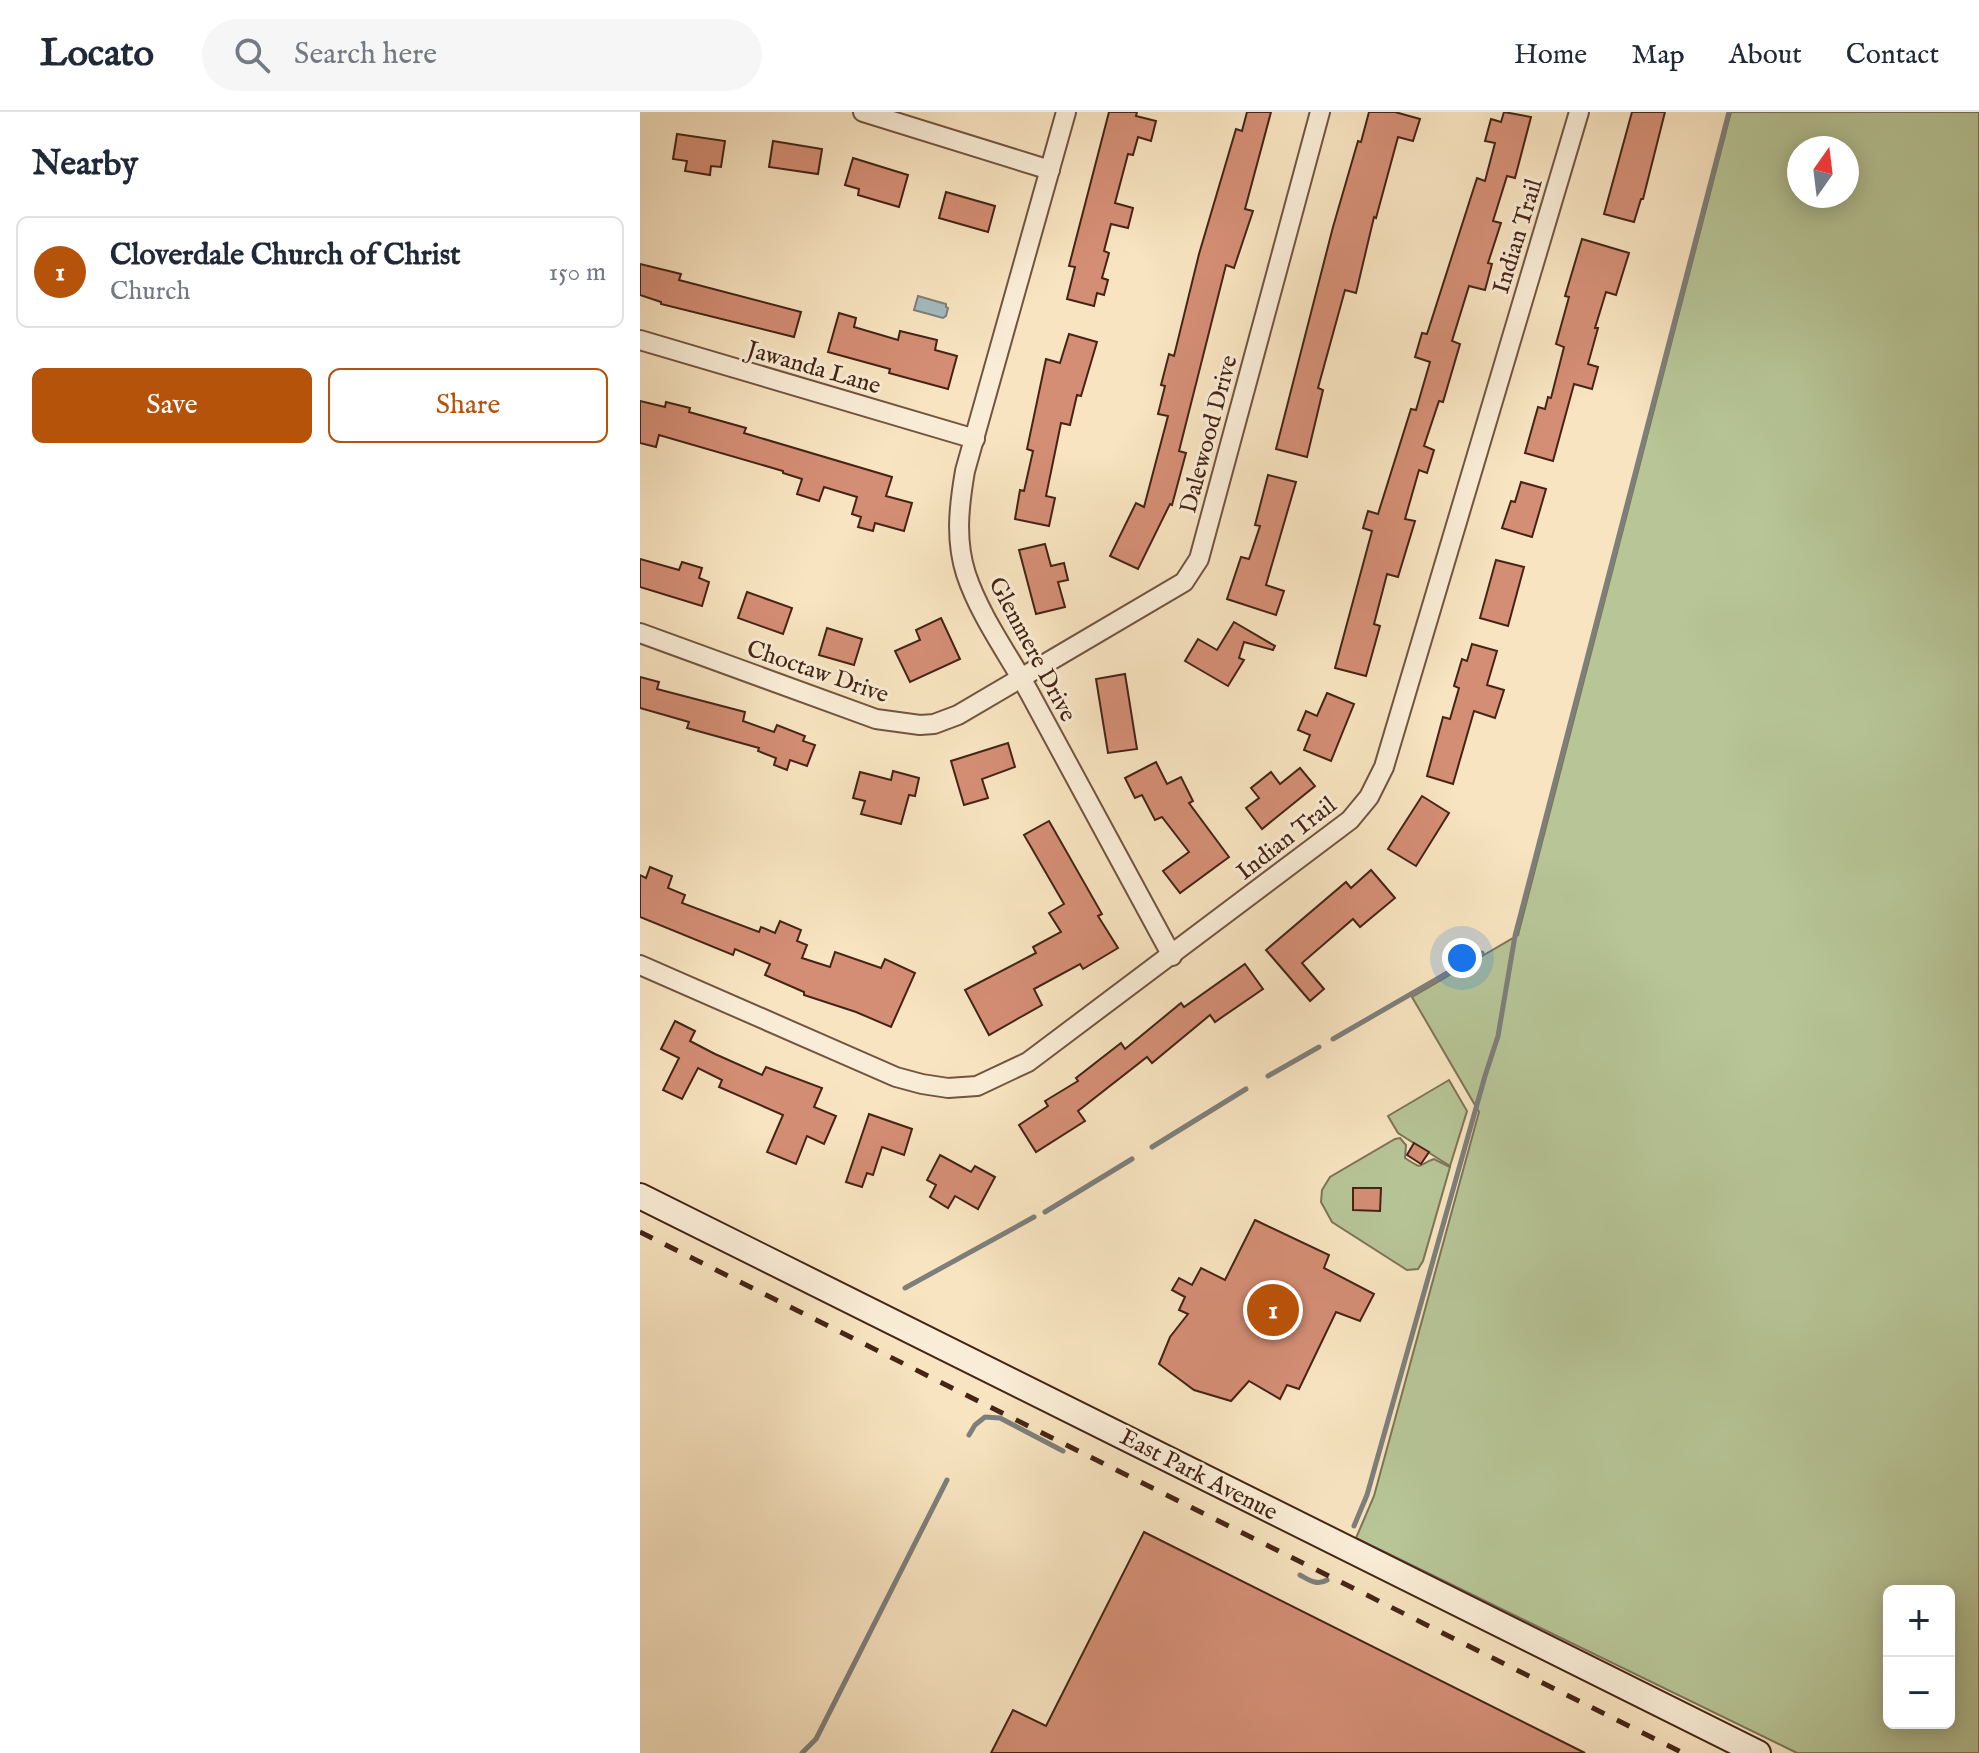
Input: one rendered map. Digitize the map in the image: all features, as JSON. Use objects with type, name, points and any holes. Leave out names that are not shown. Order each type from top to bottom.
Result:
[{"type":"street","points":[[863,112],[1050,170]]},
{"type":"street","name":"Glenmere Drive","points":[[1066,112],[975,439],[959,507],[958,541],[965,573],[977,602],[1172,956]]},
{"type":"street","name":"Dalewood Drive","points":[[1022,680],[1166,595],[1193,571],[1320,112]]},
{"type":"street","name":"Indian Trail","points":[[640,965],[896,1077],[948,1088],[977,1086],[1028,1062],[1350,820],[1361,809],[1377,782],[1579,112]]},
{"type":"street","name":"Jawanda Lane","points":[[640,340],[975,439]]},
{"type":"street","name":"Choctaw Drive","points":[[640,633],[846,709],[907,725],[934,724],[958,715],[1022,680]]},
{"type":"street","name":"East Park Avenue","points":[[640,1196],[1758,1753]]},
{"type":"green space","points":[[1731,112],[1979,112],[1979,1753],[1797,1753],[1356,1538],[1374,1496],[1479,1112],[1412,997],[1518,935]]},
{"type":"green space","points":[[1449,1080],[1467,1111],[1450,1166],[1398,1133],[1388,1116]]},
{"type":"green space","points":[[1400,1138],[1406,1145],[1405,1158],[1415,1164],[1420,1166],[1434,1159],[1450,1167],[1418,1269],[1407,1270],[1332,1222],[1321,1202],[1322,1190],[1330,1177]]},
{"type":"water","points":[[918,296],[946,304],[946,316],[943,318],[914,310]]},
{"type":"building","points":[[1109,112],[1137,112],[1136,116],[1156,121],[1151,141],[1138,137],[1133,155],[1128,154],[1115,203],[1133,208],[1128,228],[1111,224],[1104,251],[1109,253],[1102,278],[1108,280],[1104,295],[1097,293],[1094,306],[1067,299],[1075,267],[1069,266]]},
{"type":"building","points":[[1247,112],[1271,112],[1245,209],[1253,211],[1234,268],[1226,265],[1179,451],[1186,453],[1172,505],[1138,569],[1110,556],[1136,503],[1144,507],[1168,416],[1158,414],[1169,354],[1174,356],[1199,254],[1236,129],[1242,131]]},
{"type":"building","points":[[1369,112],[1395,112],[1420,119],[1413,141],[1398,137],[1356,293],[1345,290],[1318,388],[1323,390],[1307,457],[1276,449],[1333,227]]},
{"type":"building","points":[[1504,112],[1531,117],[1515,178],[1507,176],[1493,221],[1501,223],[1488,263],[1492,264],[1485,290],[1469,286],[1452,341],[1460,344],[1443,402],[1439,401],[1424,446],[1434,450],[1427,473],[1419,470],[1405,519],[1415,521],[1398,577],[1387,574],[1374,624],[1380,626],[1366,676],[1335,668],[1372,531],[1363,528],[1368,511],[1378,514],[1411,409],[1416,410],[1430,362],[1415,357],[1422,333],[1427,334],[1477,178],[1485,181],[1495,143],[1485,141],[1491,119],[1501,122]]},
{"type":"building","points":[[1632,112],[1665,112],[1643,199],[1634,222],[1604,214]]},
{"type":"building","points":[[677,134],[725,141],[721,167],[711,166],[710,175],[685,171],[687,161],[673,159]]},
{"type":"building","points":[[773,141],[822,149],[818,174],[769,167]]},
{"type":"building","points":[[853,158],[908,175],[899,207],[858,195],[859,189],[845,185]]},
{"type":"building","points":[[946,192],[995,206],[988,232],[939,218]]},
{"type":"building","points":[[1582,239],[1629,253],[1616,295],[1606,292],[1595,328],[1598,328],[1588,364],[1598,367],[1592,389],[1574,384],[1553,461],[1525,453],[1538,407],[1545,409],[1548,397],[1551,398],[1564,347],[1556,344],[1569,297],[1565,296]]},
{"type":"building","points":[[640,264],[681,274],[679,280],[801,312],[794,337],[661,304],[640,295]]},
{"type":"building","points":[[839,313],[856,318],[854,327],[898,340],[900,331],[937,340],[935,350],[957,356],[948,389],[828,352]]},
{"type":"building","points":[[1069,334],[1097,342],[1081,396],[1077,395],[1070,425],[1061,423],[1046,496],[1055,498],[1049,526],[1015,519],[1020,490],[1024,491],[1033,451],[1027,449],[1046,359],[1060,363]]},
{"type":"building","points":[[640,401],[665,407],[666,402],[690,408],[689,412],[746,428],[744,433],[892,477],[886,496],[912,503],[904,531],[875,523],[873,531],[858,527],[861,517],[852,514],[857,497],[824,487],[819,501],[797,494],[802,479],[783,471],[659,435],[656,447],[640,443]]},
{"type":"building","points":[[1268,475],[1296,482],[1266,585],[1284,591],[1276,615],[1227,599],[1241,557],[1249,559],[1260,526],[1255,525]]},
{"type":"building","points":[[1521,482],[1546,489],[1532,537],[1502,528]]},
{"type":"building","points":[[1045,544],[1051,566],[1064,563],[1068,580],[1058,582],[1065,607],[1036,614],[1019,550]]},
{"type":"building","points":[[640,559],[679,570],[682,562],[702,568],[699,578],[709,582],[702,606],[640,587]]},
{"type":"building","points":[[1496,560],[1524,567],[1508,626],[1480,618]]},
{"type":"building","points":[[747,592],[792,608],[783,634],[738,618]]},
{"type":"building","points":[[941,618],[960,659],[910,682],[895,651],[920,640],[916,630]]},
{"type":"building","points":[[1234,622],[1275,646],[1273,650],[1244,642],[1239,658],[1244,660],[1228,686],[1185,661],[1198,639],[1217,650]]},
{"type":"building","points":[[827,628],[862,639],[854,665],[819,655]]},
{"type":"building","points":[[1472,644],[1497,651],[1487,685],[1504,690],[1495,718],[1474,711],[1453,784],[1427,776],[1443,717],[1450,719],[1459,688],[1454,686],[1462,659],[1467,661]]},
{"type":"building","points":[[1125,674],[1137,749],[1108,753],[1096,679]]},
{"type":"building","points":[[640,677],[659,682],[657,689],[745,712],[743,721],[774,732],[777,725],[805,736],[803,741],[815,745],[807,766],[790,760],[787,770],[774,765],[776,758],[758,751],[759,748],[687,728],[689,722],[640,708]]},
{"type":"building","points":[[1327,693],[1354,704],[1331,761],[1304,750],[1310,735],[1298,730],[1306,711],[1317,716]]},
{"type":"building","points":[[1008,743],[1015,767],[982,779],[988,798],[964,805],[951,761]]},
{"type":"building","points":[[1156,762],[1167,784],[1181,777],[1193,801],[1189,803],[1229,857],[1180,893],[1163,871],[1189,852],[1162,817],[1155,820],[1142,795],[1135,798],[1125,778]]},
{"type":"building","points":[[1300,768],[1315,786],[1262,829],[1246,808],[1259,798],[1251,788],[1271,772],[1280,784]]},
{"type":"building","points":[[893,771],[919,778],[915,796],[909,795],[901,824],[861,814],[865,801],[853,798],[860,772],[891,780]]},
{"type":"building","points":[[1422,796],[1449,813],[1416,866],[1388,849]]},
{"type":"building","points":[[1049,821],[1118,948],[1083,969],[1080,964],[1034,989],[1042,1005],[989,1035],[965,990],[1036,953],[1033,947],[1061,932],[1049,913],[1064,904],[1024,835]]},
{"type":"building","points":[[650,867],[672,876],[668,888],[685,895],[682,903],[759,932],[761,927],[775,933],[780,921],[801,930],[797,941],[807,945],[802,958],[830,967],[835,952],[881,968],[885,959],[915,973],[891,1027],[804,995],[804,992],[765,975],[770,964],[735,949],[733,955],[640,917],[640,875],[646,878]]},
{"type":"building","points":[[1371,870],[1395,898],[1360,927],[1353,919],[1302,963],[1324,989],[1310,1001],[1266,950],[1346,882],[1351,888]]},
{"type":"building","points":[[1245,964],[1263,989],[1215,1022],[1210,1015],[1152,1063],[1147,1057],[1078,1111],[1085,1121],[1036,1152],[1019,1125],[1048,1106],[1045,1101],[1078,1081],[1076,1078],[1121,1043],[1125,1049],[1181,1003],[1184,1007]]},
{"type":"building","points":[[675,1021],[695,1031],[690,1041],[715,1054],[762,1075],[766,1067],[822,1088],[814,1107],[836,1116],[824,1144],[807,1136],[796,1164],[767,1152],[783,1115],[719,1087],[722,1080],[698,1068],[682,1099],[663,1090],[679,1058],[661,1049]]},
{"type":"building","points":[[869,1114],[912,1129],[904,1155],[882,1147],[873,1175],[867,1173],[862,1187],[846,1182]]},
{"type":"building","points":[[1414,1143],[1429,1152],[1421,1164],[1407,1155]]},
{"type":"building","points":[[940,1155],[971,1172],[975,1166],[995,1177],[978,1209],[955,1196],[948,1208],[930,1197],[936,1185],[927,1180]]},
{"type":"building","points":[[1353,1188],[1381,1188],[1380,1211],[1353,1210]]},
{"type":"building","points":[[1255,1220],[1329,1255],[1324,1268],[1374,1294],[1360,1321],[1336,1312],[1299,1389],[1287,1385],[1280,1399],[1249,1381],[1231,1401],[1194,1390],[1159,1364],[1170,1337],[1188,1314],[1179,1310],[1185,1297],[1172,1290],[1179,1278],[1192,1285],[1201,1268],[1225,1280]]},
{"type":"building","points":[[1144,1532],[1585,1753],[991,1753],[1013,1710],[1046,1726]]},
{"type":"waterway","points":[[1354,1526],[1367,1495],[1498,1036],[1515,936],[1729,112]]},
{"type":"waterway","points":[[1333,1039],[1482,953]]},
{"type":"waterway","points":[[1268,1076],[1319,1047]]},
{"type":"waterway","points":[[1152,1147],[1246,1089]]},
{"type":"waterway","points":[[1045,1212],[1132,1159]]},
{"type":"waterway","points":[[905,1288],[1034,1217]]},
{"type":"waterway","points":[[969,1435],[985,1417],[1000,1418],[1063,1451]]},
{"type":"waterway","points":[[802,1753],[816,1739],[947,1480]]},
{"type":"waterway","points":[[1300,1575],[1316,1582],[1327,1580]]},
{"type":"railway","points":[[640,1232],[1683,1753]]},
{"type":"place","name":"Cloverdale Church of Christ","points":[[1273,1310]]}]
